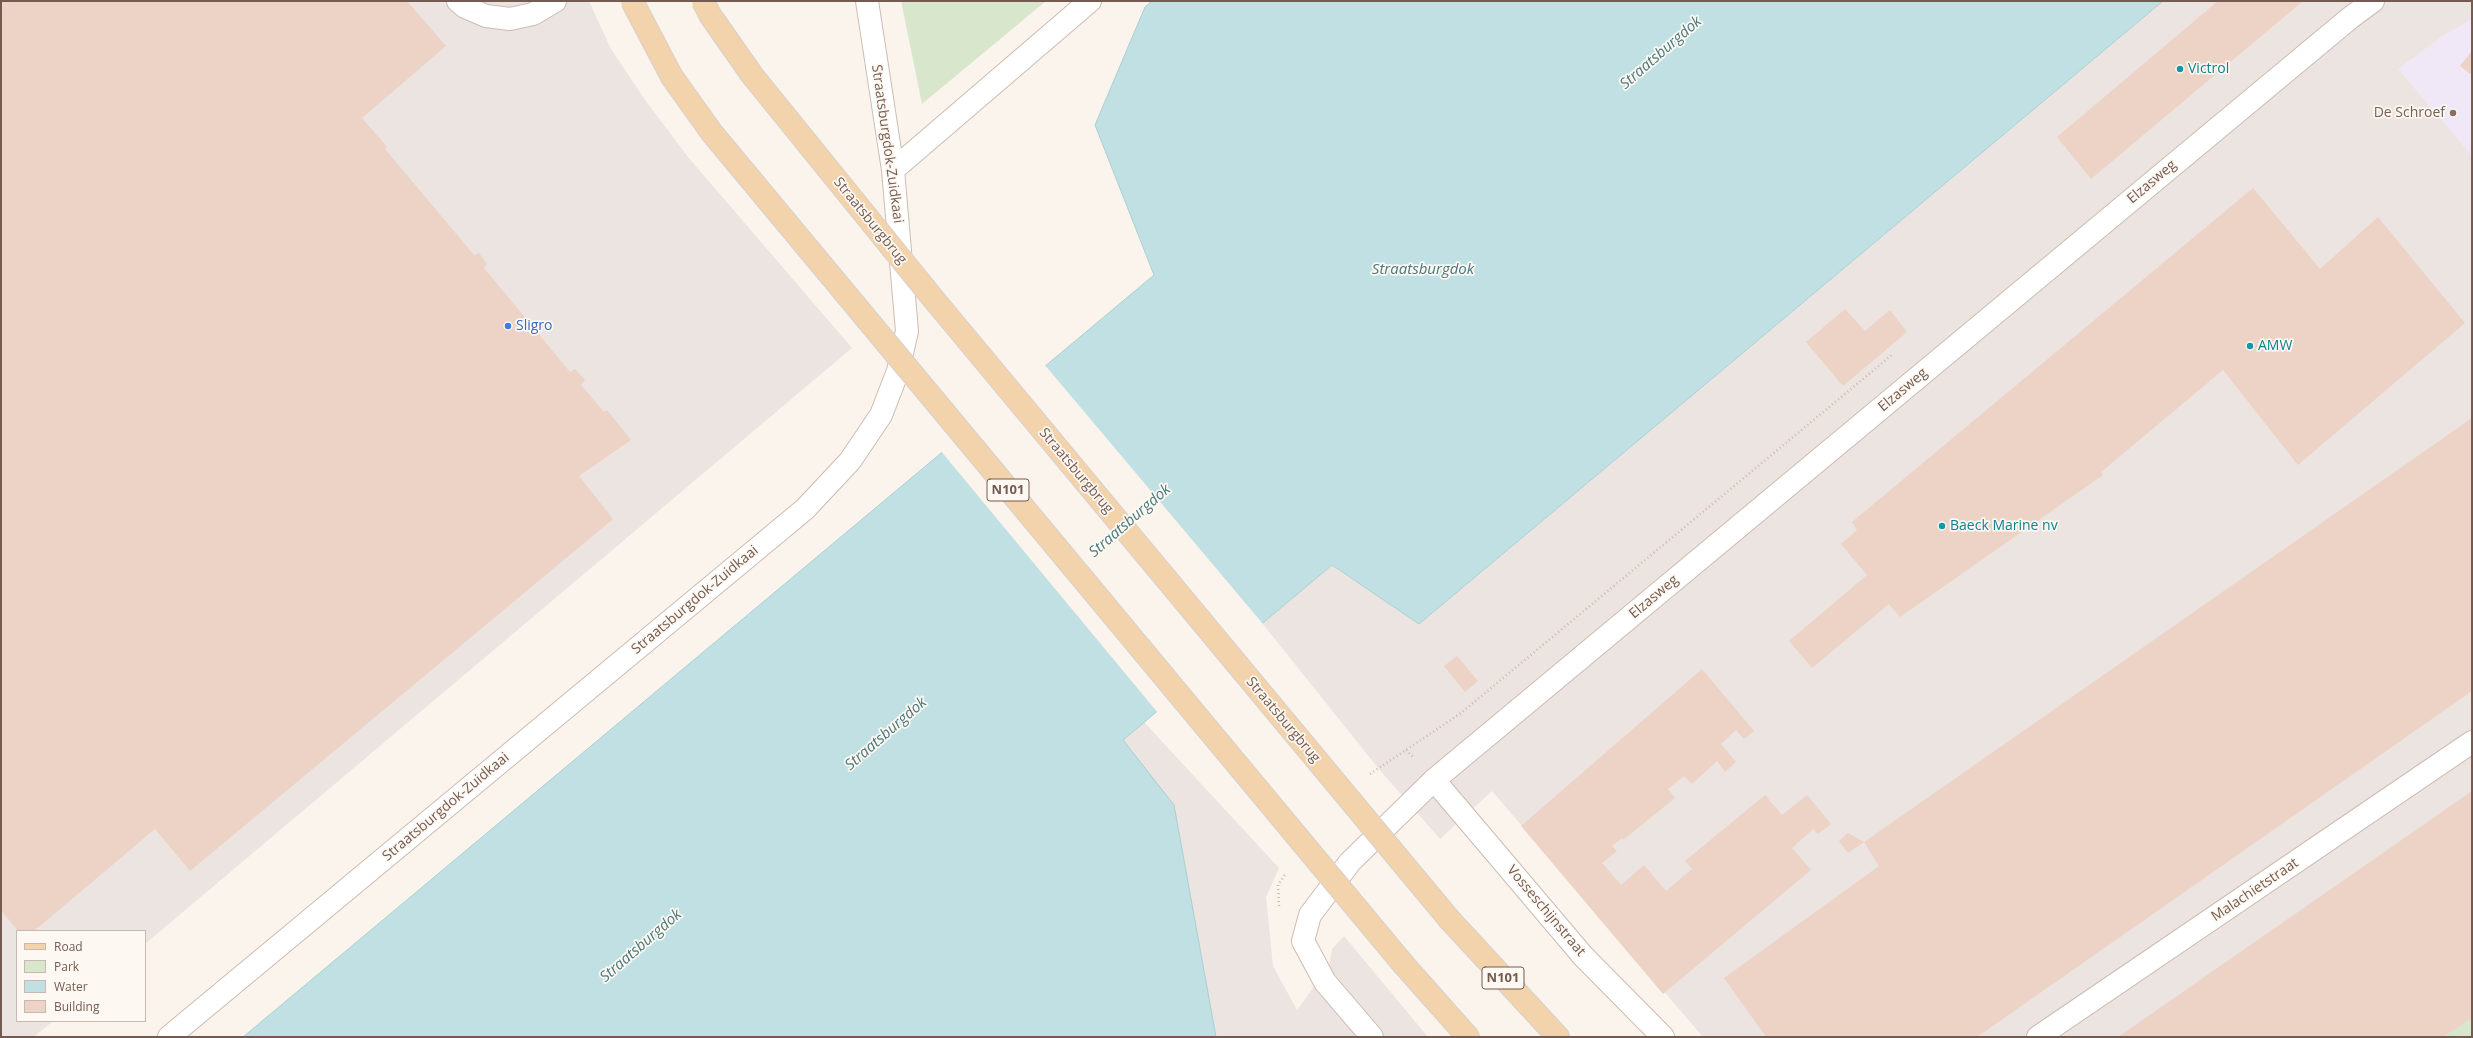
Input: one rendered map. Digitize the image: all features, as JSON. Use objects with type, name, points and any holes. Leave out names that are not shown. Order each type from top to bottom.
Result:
[{"type":"main road","name":"N101","points":[[632,1],[672,77],[712,133],[1368,922],[1468,1037]]},
{"type":"main road","name":"Straatsburgbrug","points":[[703,1],[710,15],[752,75],[936,302],[1444,912],[1558,1037]]},
{"type":"street","points":[[458,1],[465,7],[486,16],[510,19],[533,14],[555,1]]},
{"type":"street","name":"Straatsburgdok-Zuidkaai","points":[[169,1037],[805,509],[850,461],[881,415],[898,371],[907,331],[893,170],[867,1]]},
{"type":"street","points":[[893,170],[1090,1]]},
{"type":"street","name":"Elzasweg","points":[[1372,1037],[1325,982],[1303,941],[1310,915],[1350,862],[1434,780],[2350,18],[2373,1]]},
{"type":"street","name":"Malachietstraat","points":[[2038,1037],[2472,742]]},
{"type":"street","name":"Vosseschijnstraat","points":[[1434,780],[1583,956],[1663,1037]]},
{"type":"shaded area","points":[[1,1],[589,1],[611,49],[645,100],[688,157],[852,348],[146,943],[146,930],[16,930],[16,1022],[52,1022],[34,1037],[1,1037]]},
{"type":"shaded area","points":[[2163,1],[2472,1],[2472,1037],[1703,1037],[1492,791],[1440,839],[1378,768],[1262,623],[1332,565],[1419,624]]},
{"type":"shaded area","name":"De Schroef","points":[[2472,19],[2472,156],[2398,69],[2441,37]]},
{"type":"shaded area","points":[[1144,722],[1279,868],[1266,897],[1273,966],[1297,1010],[1329,966],[1332,949],[1344,936],[1428,1037],[1058,1037],[1123,740]]},
{"type":"green space","points":[[901,1],[1046,1],[922,104]]},
{"type":"green space","points":[[2472,1018],[2472,1037],[2443,1037]]},
{"type":"water","name":"Straatsburgdok","points":[[1152,1],[2163,1],[1419,624],[1332,565],[1123,740],[1174,805],[1216,1037],[243,1037],[1154,275],[1095,125],[1145,7]]},
{"type":"pier","points":[[1044,364],[1263,624],[1158,713],[940,450]]},
{"type":"building","points":[[1,1],[407,1],[446,46],[362,118],[387,147],[385,149],[474,255],[479,253],[487,264],[484,268],[570,372],[575,369],[585,380],[581,385],[604,412],[607,410],[631,440],[579,476],[613,519],[190,871],[155,829],[35,930],[17,930],[1,910]]},
{"type":"building","name":"Victrol","points":[[2218,1],[2303,1],[2091,179],[2057,137]]},
{"type":"building","points":[[2472,51],[2472,72],[2470,74],[2460,66]]},
{"type":"building","name":"AMW","points":[[2253,188],[2320,269],[2378,217],[2465,323],[2298,465],[2223,370],[2101,472],[2103,475],[1900,617],[1889,604],[1812,668],[1789,641],[1867,575],[1841,544],[1857,530],[1852,522]]},
{"type":"building","points":[[1845,309],[1865,331],[1890,310],[1907,332],[1843,386],[1806,342]]},
{"type":"building","points":[[2472,418],[2472,691],[1977,1037],[1766,1037],[1724,978],[1879,866],[1864,842]]},
{"type":"building","points":[[1457,656],[1478,681],[1465,692],[1444,666]]},
{"type":"building","points":[[1702,669],[1754,731],[1744,739],[1736,730],[1721,744],[1736,762],[1725,772],[1717,761],[1692,784],[1684,776],[1668,789],[1675,798],[1623,840],[1622,838],[1612,846],[1617,851],[1602,863],[1621,885],[1644,865],[1666,891],[1692,869],[1685,861],[1765,795],[1782,815],[1807,795],[1831,824],[1818,834],[1813,829],[1792,848],[1811,870],[1663,994],[1521,826]]},
{"type":"building","points":[[2472,791],[2472,1018],[2443,1037],[2118,1037]]},
{"type":"building","points":[[1848,833],[1864,842],[1848,853],[1839,841]]},
{"type":"place","name":"Victrol","points":[[2180,69]]},
{"type":"place","name":"De Schroef","points":[[2453,113]]},
{"type":"place","name":"Sligro","points":[[508,326]]},
{"type":"place","name":"AMW","points":[[2250,346]]},
{"type":"place","name":"Baeck Marine nv","points":[[1942,526]]}]
